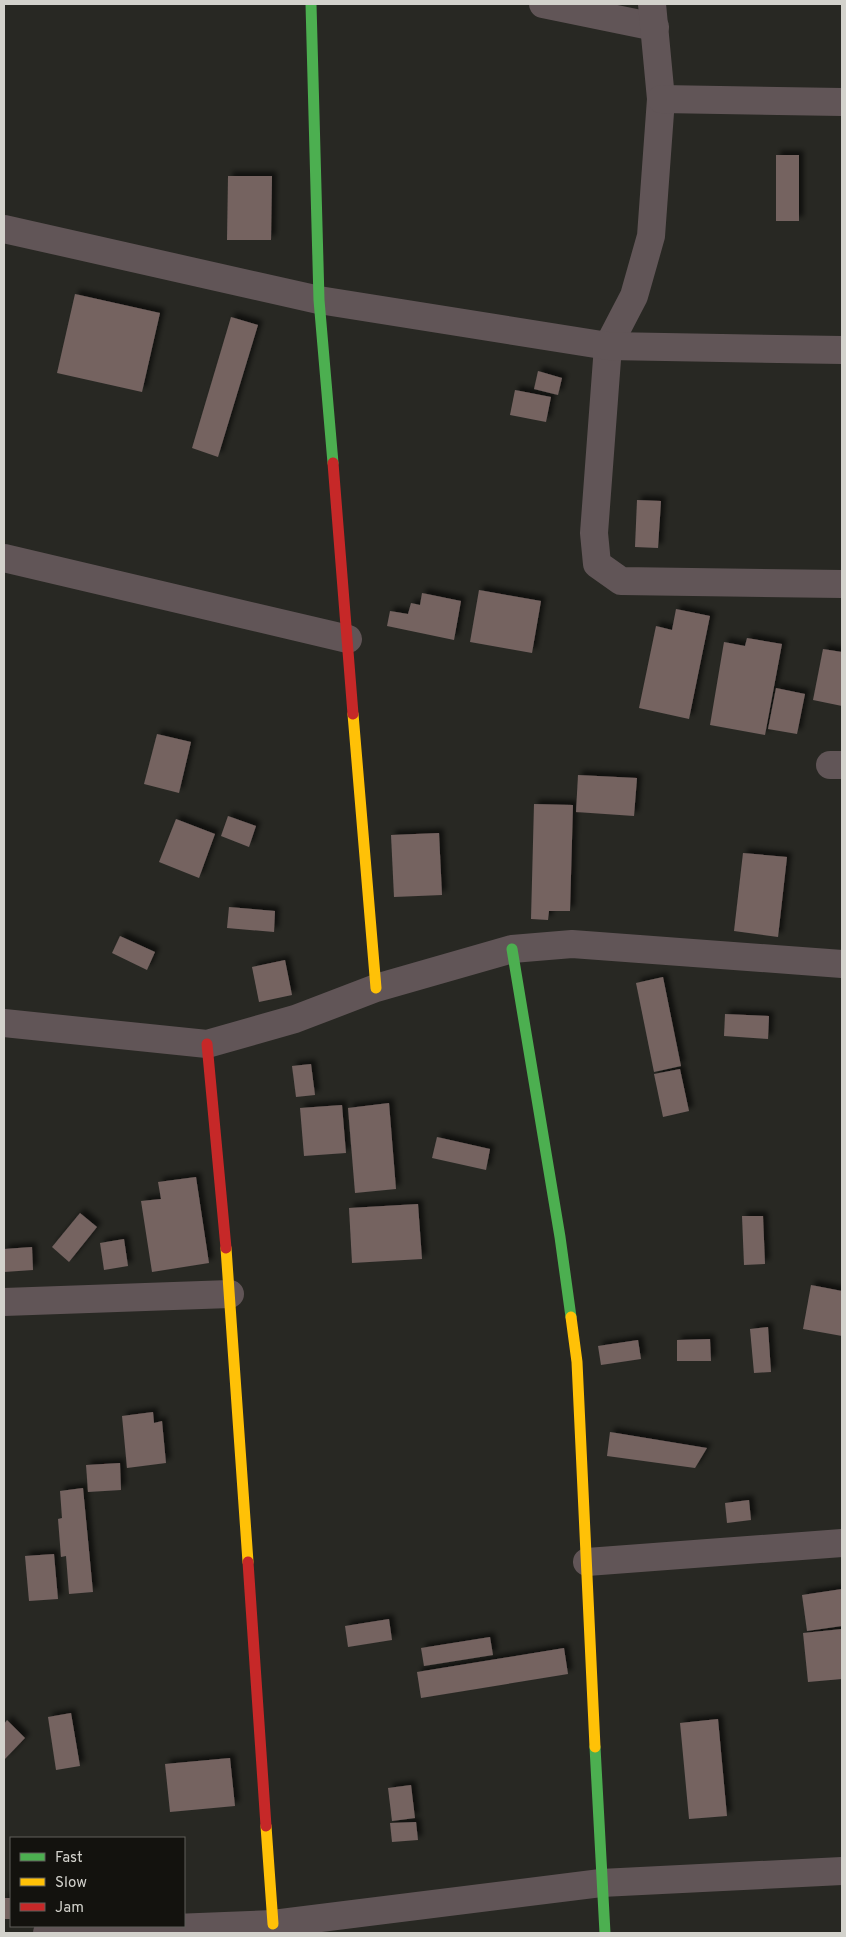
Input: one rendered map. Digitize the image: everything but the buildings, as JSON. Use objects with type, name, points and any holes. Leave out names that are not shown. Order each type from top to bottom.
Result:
[{"type":"street","points":[[311,4],[318,300],[376,988]]},
{"type":"street","points":[[543,4],[654,15],[661,98],[651,236],[634,296],[608,346],[594,533],[597,564],[621,581],[842,584]]},
{"type":"street","points":[[661,98],[842,102]]},
{"type":"street","points":[[4,229],[318,300],[608,346],[842,350]]},
{"type":"street","points":[[4,558],[348,639]]},
{"type":"street","points":[[4,1022],[208,1044],[295,1019],[376,988],[512,949],[572,944],[842,964]]},
{"type":"street","points":[[512,949],[560,1237],[577,1362],[601,1883],[605,1933]]},
{"type":"street","points":[[208,1044],[230,1294],[272,1924]]},
{"type":"street","points":[[4,1302],[230,1294]]},
{"type":"street","points":[[587,1562],[842,1544]]},
{"type":"street","points":[[47,1933],[272,1924],[601,1883],[842,1871]]},
{"type":"traffic: fast","points":[[311,4],[319,300],[333,463]]},
{"type":"traffic: fast","points":[[512,949],[560,1237],[571,1317]]},
{"type":"traffic: fast","points":[[595,1747],[605,1933]]},
{"type":"traffic: slow","points":[[353,714],[376,988]]},
{"type":"traffic: slow","points":[[226,1248],[248,1562]]},
{"type":"traffic: slow","points":[[571,1317],[577,1362],[595,1747]]},
{"type":"traffic: slow","points":[[266,1826],[273,1924]]},
{"type":"traffic: jam","points":[[333,463],[353,714]]},
{"type":"traffic: jam","points":[[207,1044],[226,1248]]},
{"type":"traffic: jam","points":[[248,1562],[266,1826]]}]
